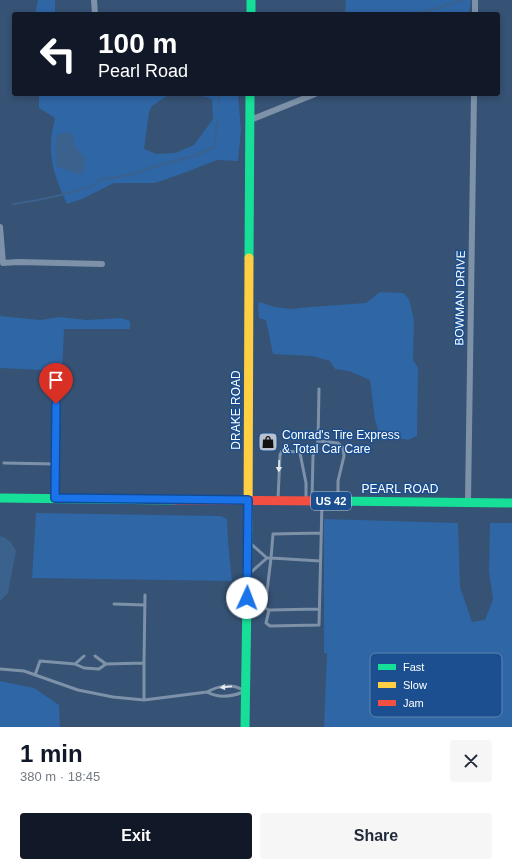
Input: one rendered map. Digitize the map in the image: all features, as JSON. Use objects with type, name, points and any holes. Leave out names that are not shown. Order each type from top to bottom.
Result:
[{"type":"street","points":[[94,0],[94,12]]},
{"type":"street","points":[[251,0],[251,12]]},
{"type":"street","points":[[475,12],[476,0]]},
{"type":"street","name":"DRAKE ROAD","points":[[245,727],[248,575],[250,96]]},
{"type":"street","points":[[250,120],[310,96]]},
{"type":"street","name":"BOWMAN DRIVE","points":[[468,502],[474,96]]},
{"type":"street","points":[[0,227],[3,263],[102,264]]},
{"type":"street","name":"PEARL ROAD","points":[[0,498],[512,503]]},
{"type":"lane","points":[[309,501],[313,456],[318,441],[318,389]]},
{"type":"lane","points":[[55,498],[56,392]]},
{"type":"lane","points":[[318,441],[338,443],[343,448],[344,456],[338,481],[338,501]]},
{"type":"lane","points":[[278,500],[280,453],[282,451],[300,453],[309,501]]},
{"type":"lane","points":[[4,462],[55,464]]},
{"type":"lane","points":[[268,610],[266,623],[270,626],[319,625],[322,501]]},
{"type":"lane","points":[[264,608],[273,534],[321,533]]},
{"type":"lane","points":[[248,541],[269,558],[320,561]]},
{"type":"lane","points":[[248,575],[269,558]]},
{"type":"lane","points":[[144,700],[145,594]]},
{"type":"lane","points":[[114,604],[145,605]]},
{"type":"lane","points":[[247,609],[319,609]]},
{"type":"lane","points":[[75,664],[84,656]]},
{"type":"lane","points":[[95,656],[106,664]]},
{"type":"lane","points":[[35,675],[40,661],[75,664],[84,668],[98,669],[106,664],[144,664]]},
{"type":"lane","points":[[0,669],[24,672],[78,690],[113,697],[144,700],[207,692],[215,688],[233,686],[245,691]]},
{"type":"lane","points":[[207,692],[214,696],[234,696],[245,691]]},
{"type":"shaded area","points":[[38,0],[55,0],[55,12],[35,12]]},
{"type":"shaded area","points":[[346,0],[471,0],[469,12],[345,12]]},
{"type":"shaded area","points":[[39,96],[167,96],[152,106],[149,112],[144,149],[157,154],[175,153],[194,145],[213,119],[212,99],[203,96],[238,96],[241,130],[238,161],[217,160],[155,183],[114,183],[82,199],[67,204],[53,167],[51,140],[55,118],[39,108]]},
{"type":"shaded area","points":[[65,132],[72,134],[75,147],[85,158],[82,175],[56,166],[56,137]]},
{"type":"shaded area","points":[[380,292],[403,293],[409,299],[414,320],[413,360],[418,368],[417,436],[408,440],[400,438],[381,440],[375,420],[370,380],[349,371],[335,369],[330,361],[312,356],[273,354],[266,320],[259,318],[258,304],[260,302],[274,307],[291,309],[366,303]]},
{"type":"shaded area","points":[[0,316],[40,320],[60,317],[87,320],[121,318],[130,321],[130,329],[64,329],[62,371],[0,368]]},
{"type":"shaded area","points":[[36,513],[220,516],[227,519],[232,581],[32,578]]},
{"type":"shaded area","points":[[324,519],[458,523],[460,587],[472,622],[485,620],[493,599],[489,571],[490,523],[512,523],[512,727],[324,727],[327,653],[324,653]]},
{"type":"shaded area","points":[[0,536],[11,542],[16,551],[8,593],[0,601]]},
{"type":"shaded area","points":[[0,681],[34,688],[59,705],[60,727],[0,727]]},
{"type":"waterway","points":[[420,12],[462,0]]},
{"type":"waterway","points":[[218,107],[219,96]]},
{"type":"waterway","points":[[13,204],[65,194],[90,187],[100,180],[134,174],[149,168],[197,155],[214,147],[218,118]]},
{"type":"traffic: fast","points":[[251,0],[251,12]]},
{"type":"traffic: fast","points":[[249,258],[250,96]]},
{"type":"traffic: fast","points":[[0,498],[174,500]]},
{"type":"traffic: fast","points":[[332,501],[512,503]]},
{"type":"traffic: fast","points":[[245,727],[248,531]]},
{"type":"traffic: slow","points":[[248,531],[249,258]]},
{"type":"traffic: jam","points":[[174,500],[332,501]]},
{"type":"place","name":"Conrad's Tire Express & Total Car Care","points":[[268,442]]},
{"type":"route","points":[[56,404],[55,498],[248,500],[247,598]]}]
